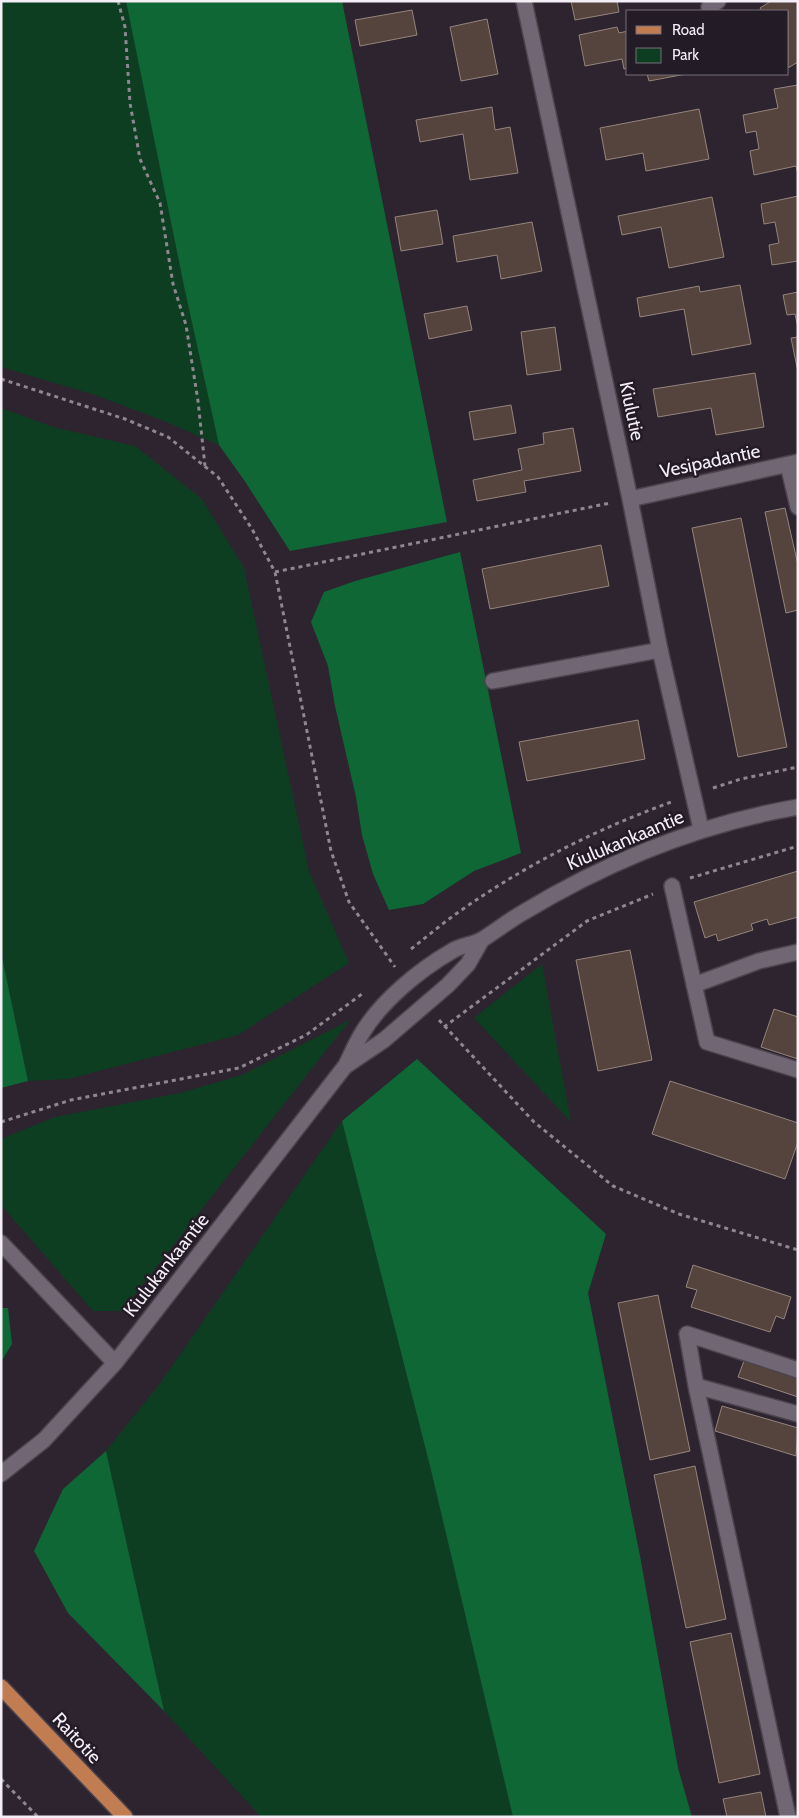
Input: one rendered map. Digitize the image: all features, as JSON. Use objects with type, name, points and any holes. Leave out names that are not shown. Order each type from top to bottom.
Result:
[{"type":"main road","name":"Raitotie","points":[[1,1687],[125,1817]]},
{"type":"street","name":"Kiulutie","points":[[524,1],[630,499],[660,650],[701,830]]},
{"type":"street","name":"Vesipadantie","points":[[630,499],[793,464]]},
{"type":"street","points":[[793,464],[798,507]]},
{"type":"street","points":[[493,682],[660,650]]},
{"type":"street","name":"Kiulukankaantie","points":[[1,1474],[44,1440],[115,1363],[346,1065],[362,1034],[384,1004],[429,965],[454,949],[481,941],[523,912],[581,880],[644,850],[701,830],[798,807]]},
{"type":"street","points":[[672,886],[707,1042],[798,1070]]},
{"type":"street","name":"Kiulukankaantie","points":[[346,1065],[384,1040],[448,985],[468,964],[481,941]]},
{"type":"street","points":[[694,985],[759,961],[798,952]]},
{"type":"street","points":[[1,1243],[115,1363]]},
{"type":"street","points":[[788,1817],[696,1386],[687,1334],[798,1370]]},
{"type":"street","points":[[696,1386],[798,1414]]},
{"type":"path","points":[[118,1],[125,27],[130,103],[140,159],[160,204],[173,284],[186,325],[198,401],[205,467]]},
{"type":"path","points":[[1,379],[124,419],[168,437],[221,481],[252,529],[275,572],[331,851],[350,902],[393,964],[409,982]]},
{"type":"path","points":[[275,572],[630,499]]},
{"type":"path","points":[[408,952],[462,909],[544,858],[623,820],[693,794],[741,779],[798,767]]},
{"type":"path","points":[[444,1027],[587,922],[697,875],[798,846]]},
{"type":"path","points":[[386,970],[400,958]]},
{"type":"path","points":[[1,1122],[71,1100],[239,1068],[306,1035],[368,988]]},
{"type":"path","points":[[426,1003],[444,1027],[534,1122],[613,1186],[679,1214],[798,1250]]},
{"type":"path","points":[[1,1779],[38,1817]]},
{"type":"path","points":[[1,1787],[6,1784]]},
{"type":"green space","points":[[1,1],[126,1],[185,291],[219,445],[164,421],[95,395],[1,367]]},
{"type":"green space","points":[[126,1],[342,1],[447,522],[290,551],[219,445],[185,291]]},
{"type":"green space","points":[[1,408],[53,427],[135,446],[202,499],[244,568],[309,871],[349,963],[238,1035],[68,1079],[28,1081],[1,951]]},
{"type":"green space","points":[[460,552],[521,853],[474,871],[423,904],[389,910],[373,874],[362,835],[356,797],[335,706],[328,666],[311,622],[324,592],[355,581]]},
{"type":"green space","points":[[1,952],[28,1081],[1,1088]]},
{"type":"green space","points":[[542,964],[571,1122],[474,1018]]},
{"type":"green space","points":[[350,1020],[122,1311],[93,1311],[1,1205],[1,1139],[55,1117],[180,1093],[242,1075]]},
{"type":"green space","points":[[417,1059],[606,1234],[588,1293],[640,1556],[678,1768],[692,1817],[513,1817],[430,1466],[342,1121]]},
{"type":"green space","points":[[342,1121],[430,1466],[513,1817],[261,1817],[164,1711],[106,1451],[161,1382]]},
{"type":"green space","points":[[1,1308],[8,1308],[12,1344],[1,1362]]},
{"type":"green space","points":[[106,1451],[164,1711],[68,1613],[34,1551],[63,1489]]},
{"type":"building","points":[[571,1],[617,1],[619,12],[575,20]]},
{"type":"building","points":[[771,1],[798,1],[798,62],[789,67],[789,10],[761,10],[760,8]]},
{"type":"building","points":[[412,10],[417,35],[360,46],[355,20]]},
{"type":"building","points":[[487,19],[498,74],[461,81],[450,27]]},
{"type":"building","points":[[617,27],[619,33],[626,31],[626,68],[624,69],[622,59],[585,66],[579,35]]},
{"type":"building","points":[[647,75],[681,75],[649,81]]},
{"type":"building","points":[[798,85],[798,174],[796,166],[754,175],[750,151],[759,149],[756,131],[746,133],[743,115],[778,108],[774,89]]},
{"type":"building","points":[[492,107],[495,130],[510,127],[518,173],[470,180],[463,134],[420,142],[416,120]]},
{"type":"building","points":[[699,109],[709,159],[646,171],[643,153],[606,160],[600,128]]},
{"type":"building","points":[[798,196],[798,261],[772,265],[769,245],[779,243],[775,222],[764,224],[761,204]]},
{"type":"building","points":[[712,197],[724,257],[669,268],[661,227],[622,235],[618,216]]},
{"type":"building","points":[[437,210],[443,244],[401,251],[395,217]]},
{"type":"building","points":[[532,222],[542,271],[501,279],[497,255],[457,262],[453,236]]},
{"type":"building","points":[[740,285],[751,344],[692,355],[684,309],[640,317],[637,298],[699,286],[700,292]]},
{"type":"building","points":[[798,292],[798,328],[795,314],[787,315],[783,295]]},
{"type":"building","points":[[467,306],[472,330],[429,339],[424,314]]},
{"type":"building","points":[[555,327],[561,370],[527,375],[521,332]]},
{"type":"building","points":[[798,337],[798,372],[791,338]]},
{"type":"building","points":[[755,373],[764,427],[716,435],[711,408],[658,417],[653,389]]},
{"type":"building","points":[[511,405],[516,433],[474,440],[469,412]]},
{"type":"building","points":[[573,428],[581,471],[524,481],[526,492],[477,501],[473,480],[522,470],[518,449],[544,444],[543,433]]},
{"type":"building","points":[[785,508],[798,565],[798,610],[786,613],[765,512]]},
{"type":"building","points":[[741,518],[787,747],[738,757],[692,528]]},
{"type":"building","points":[[601,545],[609,586],[490,609],[482,569]]},
{"type":"building","points":[[638,720],[645,759],[527,781],[519,742]]},
{"type":"building","points":[[798,871],[798,917],[769,925],[767,919],[751,924],[753,930],[718,941],[716,934],[705,938],[694,902]]},
{"type":"building","points":[[630,950],[652,1060],[598,1071],[576,960]]},
{"type":"building","points":[[774,1009],[798,1017],[798,1059],[761,1047]]},
{"type":"building","points":[[670,1081],[798,1123],[798,1142],[785,1179],[652,1134]]},
{"type":"building","points":[[693,1265],[791,1297],[784,1319],[776,1316],[770,1332],[691,1307],[697,1290],[686,1287]]},
{"type":"building","points":[[658,1295],[690,1451],[650,1460],[618,1303]]},
{"type":"building","points":[[745,1358],[798,1375],[798,1397],[738,1377]]},
{"type":"building","points":[[722,1406],[798,1428],[796,1456],[715,1431]]},
{"type":"building","points":[[695,1466],[726,1619],[686,1628],[654,1475]]},
{"type":"building","points":[[731,1633],[760,1774],[719,1783],[690,1642]]},
{"type":"building","points":[[761,1792],[766,1817],[727,1817],[723,1799]]}]
